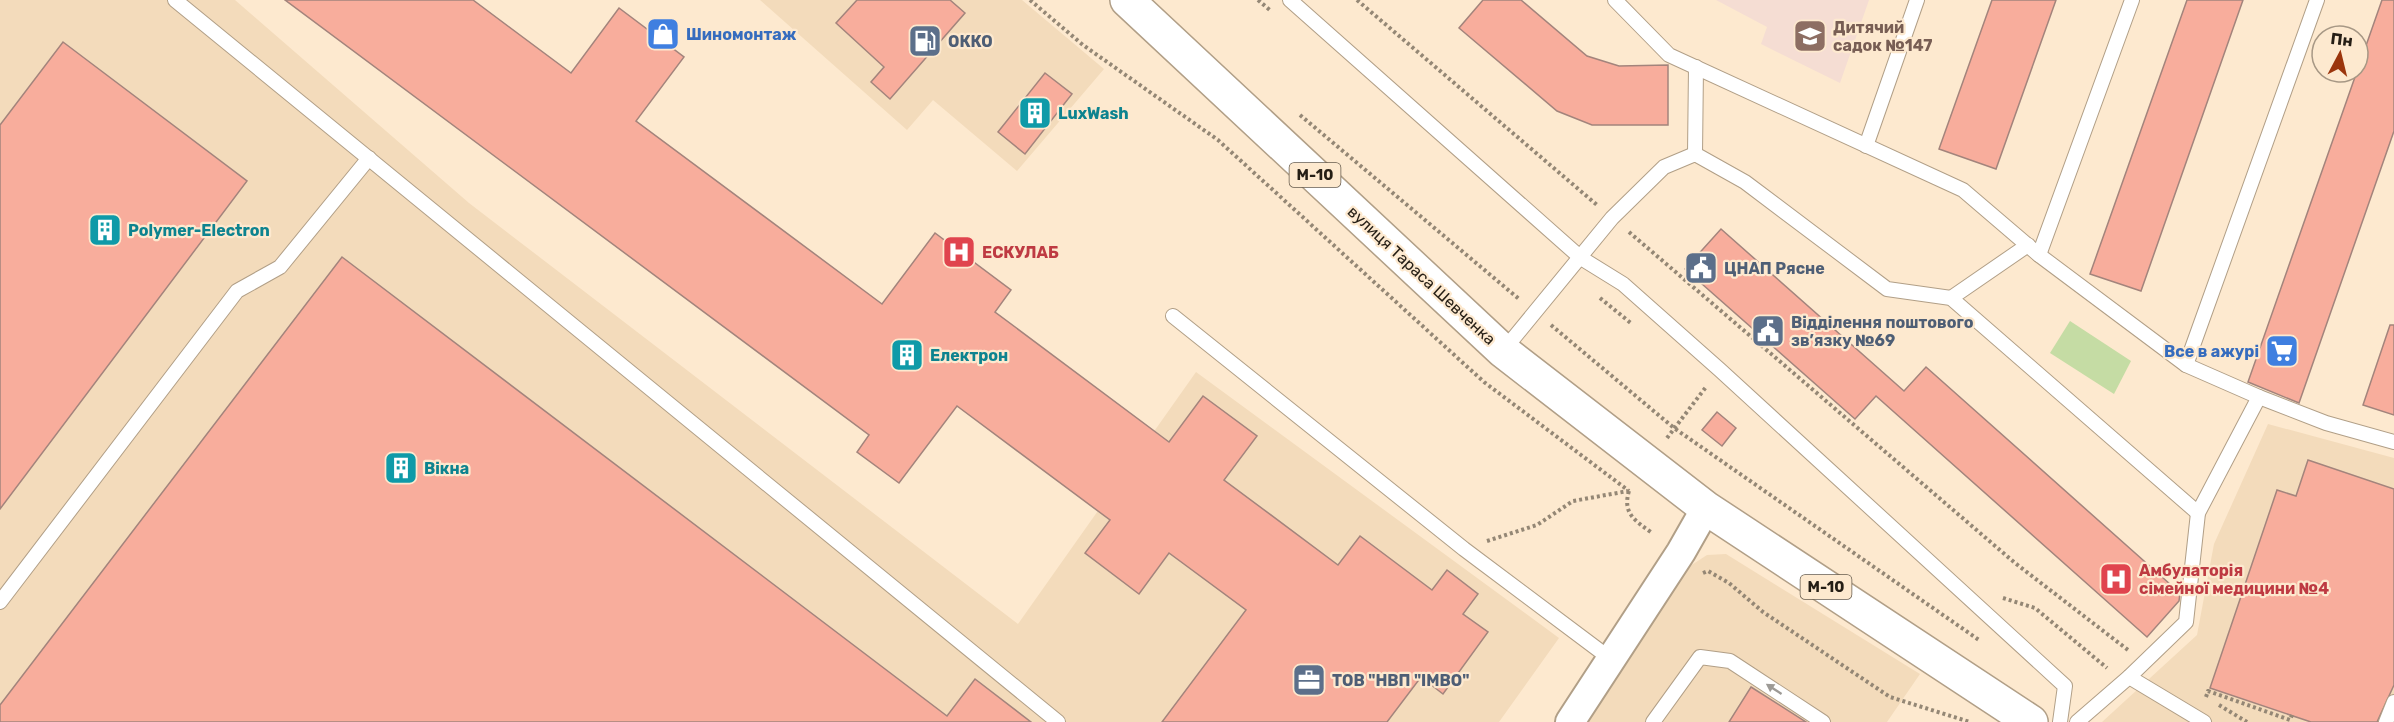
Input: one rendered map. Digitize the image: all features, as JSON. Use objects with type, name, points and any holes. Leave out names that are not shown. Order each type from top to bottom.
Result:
[{"type":"main road","name":"вулиця Тараса Шевченка","points":[[1127,0],[1503,351],[1706,508],[2031,722]]},
{"type":"street","points":[[1570,722],[1612,660],[1706,508]]},
{"type":"lane","points":[[175,0],[1058,722]]},
{"type":"lane","points":[[1290,0],[1581,258],[1623,284],[2065,686],[2060,722]]},
{"type":"lane","points":[[1615,0],[1669,55],[1963,190],[2034,250],[2186,365],[2326,423],[2394,442]]},
{"type":"lane","points":[[1866,146],[1917,0]]},
{"type":"lane","points":[[1951,298],[2034,250],[2132,0]]},
{"type":"lane","points":[[2186,365],[2317,0]]},
{"type":"lane","points":[[1695,153],[1696,67]]},
{"type":"lane","points":[[1503,351],[1612,218],[1664,167],[1695,153]]},
{"type":"lane","points":[[1695,153],[1745,182],[1887,289],[1951,298],[2198,513]]},
{"type":"lane","points":[[0,602],[237,291],[280,267],[369,158]]},
{"type":"lane","points":[[1173,316],[1464,549],[1612,660]]},
{"type":"lane","points":[[2077,722],[2129,677],[2186,622],[2198,513],[2259,397]]},
{"type":"lane","points":[[1653,722],[1700,657],[1730,661],[1823,722]]},
{"type":"lane","points":[[2129,677],[2204,722]]},
{"type":"lane","points":[[2386,722],[2394,702]]},
{"type":"path","points":[[1030,0],[1083,45],[1218,140],[1484,382],[1629,491]]},
{"type":"path","points":[[1357,0],[1598,206]]},
{"type":"path","points":[[1298,114],[1674,428],[1986,644]]},
{"type":"path","points":[[1629,232],[2015,562],[2113,639]]},
{"type":"path","points":[[1667,439],[1720,370]]},
{"type":"path","points":[[1629,491],[1625,502],[1628,514],[1652,534]]},
{"type":"path","points":[[1464,549],[1538,525],[1573,501],[1629,491]]},
{"type":"path","points":[[1708,571],[1729,583],[1763,612],[1890,697],[1970,722]]},
{"type":"path","points":[[1998,596],[2035,608],[2105,665]]},
{"type":"path","points":[[2247,722],[2206,697],[2208,692],[2291,719]]},
{"type":"shaded area","points":[[0,0],[235,0],[469,203],[1018,624],[1196,372],[1559,638],[1499,722],[0,722]]},
{"type":"shaded area","points":[[760,0],[1022,0],[1104,69],[1017,171],[933,100],[907,130]]},
{"type":"shaded area","name":"Дитячий садок №147","points":[[1716,0],[1869,0],[1840,83],[1761,44],[1767,27]]},
{"type":"shaded area","points":[[2268,424],[2394,458],[2394,722],[2102,722],[2197,635],[2214,544]]},
{"type":"shaded area","points":[[1726,554],[1920,674],[1887,722],[1581,722],[1687,568],[1707,555]]},
{"type":"green space","points":[[2070,321],[2131,361],[2114,394],[2050,353]]},
{"type":"building","name":"Електрон","points":[[285,0],[473,0],[571,73],[619,8],[684,57],[636,121],[882,304],[935,233],[1011,290],[995,312],[1169,442],[1203,396],[1257,436],[1224,480],[1338,565],[1360,536],[1432,590],[1447,570],[1478,594],[1463,614],[1488,632],[1443,694],[1421,677],[1387,722],[1162,722],[1246,610],[1169,553],[1139,594],[1085,553],[1110,520],[957,406],[899,483],[857,452],[869,435]]},
{"type":"building","points":[[857,0],[950,0],[965,13],[890,99],[871,82],[884,67],[836,23]]},
{"type":"building","points":[[1483,0],[1521,0],[1587,56],[1619,66],[1668,65],[1668,125],[1592,125],[1557,111],[1459,28]]},
{"type":"building","points":[[1992,0],[2056,0],[1996,169],[1939,149]]},
{"type":"building","points":[[2187,0],[2243,0],[2141,291],[2090,274]]},
{"type":"building","points":[[2382,0],[2394,0],[2394,131],[2299,403],[2248,382],[2353,84],[2370,84],[2370,34]]},
{"type":"building","name":"Polymer-Electron","points":[[63,42],[247,181],[0,509],[0,125]]},
{"type":"building","name":"LuxWash","points":[[1045,73],[1072,94],[1025,154],[998,132]]},
{"type":"building","points":[[1721,229],[1904,391],[1926,367],[2180,593],[2179,601],[2147,637],[1876,396],[1855,419],[1685,269]]},
{"type":"building","name":"Вікна","points":[[342,257],[947,716],[975,679],[1031,722],[0,722],[0,705]]},
{"type":"building","points":[[2390,325],[2394,325],[2394,415],[2363,405]]},
{"type":"building","points":[[1717,412],[1736,428],[1722,446],[1702,430]]},
{"type":"building","points":[[2308,460],[2394,489],[2394,685],[2377,722],[2311,722],[2210,688],[2277,490],[2296,496]]},
{"type":"building","points":[[1751,687],[1806,722],[1729,722]]},
{"type":"place","name":"Шиномонтаж","points":[[663,34]]},
{"type":"place","name":"Дитячий садок №147","points":[[1810,36]]},
{"type":"place","name":"ОККО","points":[[925,41]]},
{"type":"place","name":"LuxWash","points":[[1035,113]]},
{"type":"place","name":"Polymer-Electron","points":[[105,230]]},
{"type":"place","name":"ЕСКУЛАБ","points":[[959,252]]},
{"type":"place","name":"ЦНАП Рясне","points":[[1701,268]]},
{"type":"place","name":"Відділення поштового зв’язку №69","points":[[1768,331]]},
{"type":"place","name":"Все в ажурі","points":[[2282,351]]},
{"type":"place","name":"Електрон","points":[[907,355]]},
{"type":"place","name":"Вікна","points":[[401,468]]},
{"type":"place","name":"Амбулаторія сімейної медицини №4","points":[[2116,579]]},
{"type":"place","name":"ТОВ \"НВП \"ІМВО\"","points":[[1309,680]]}]
